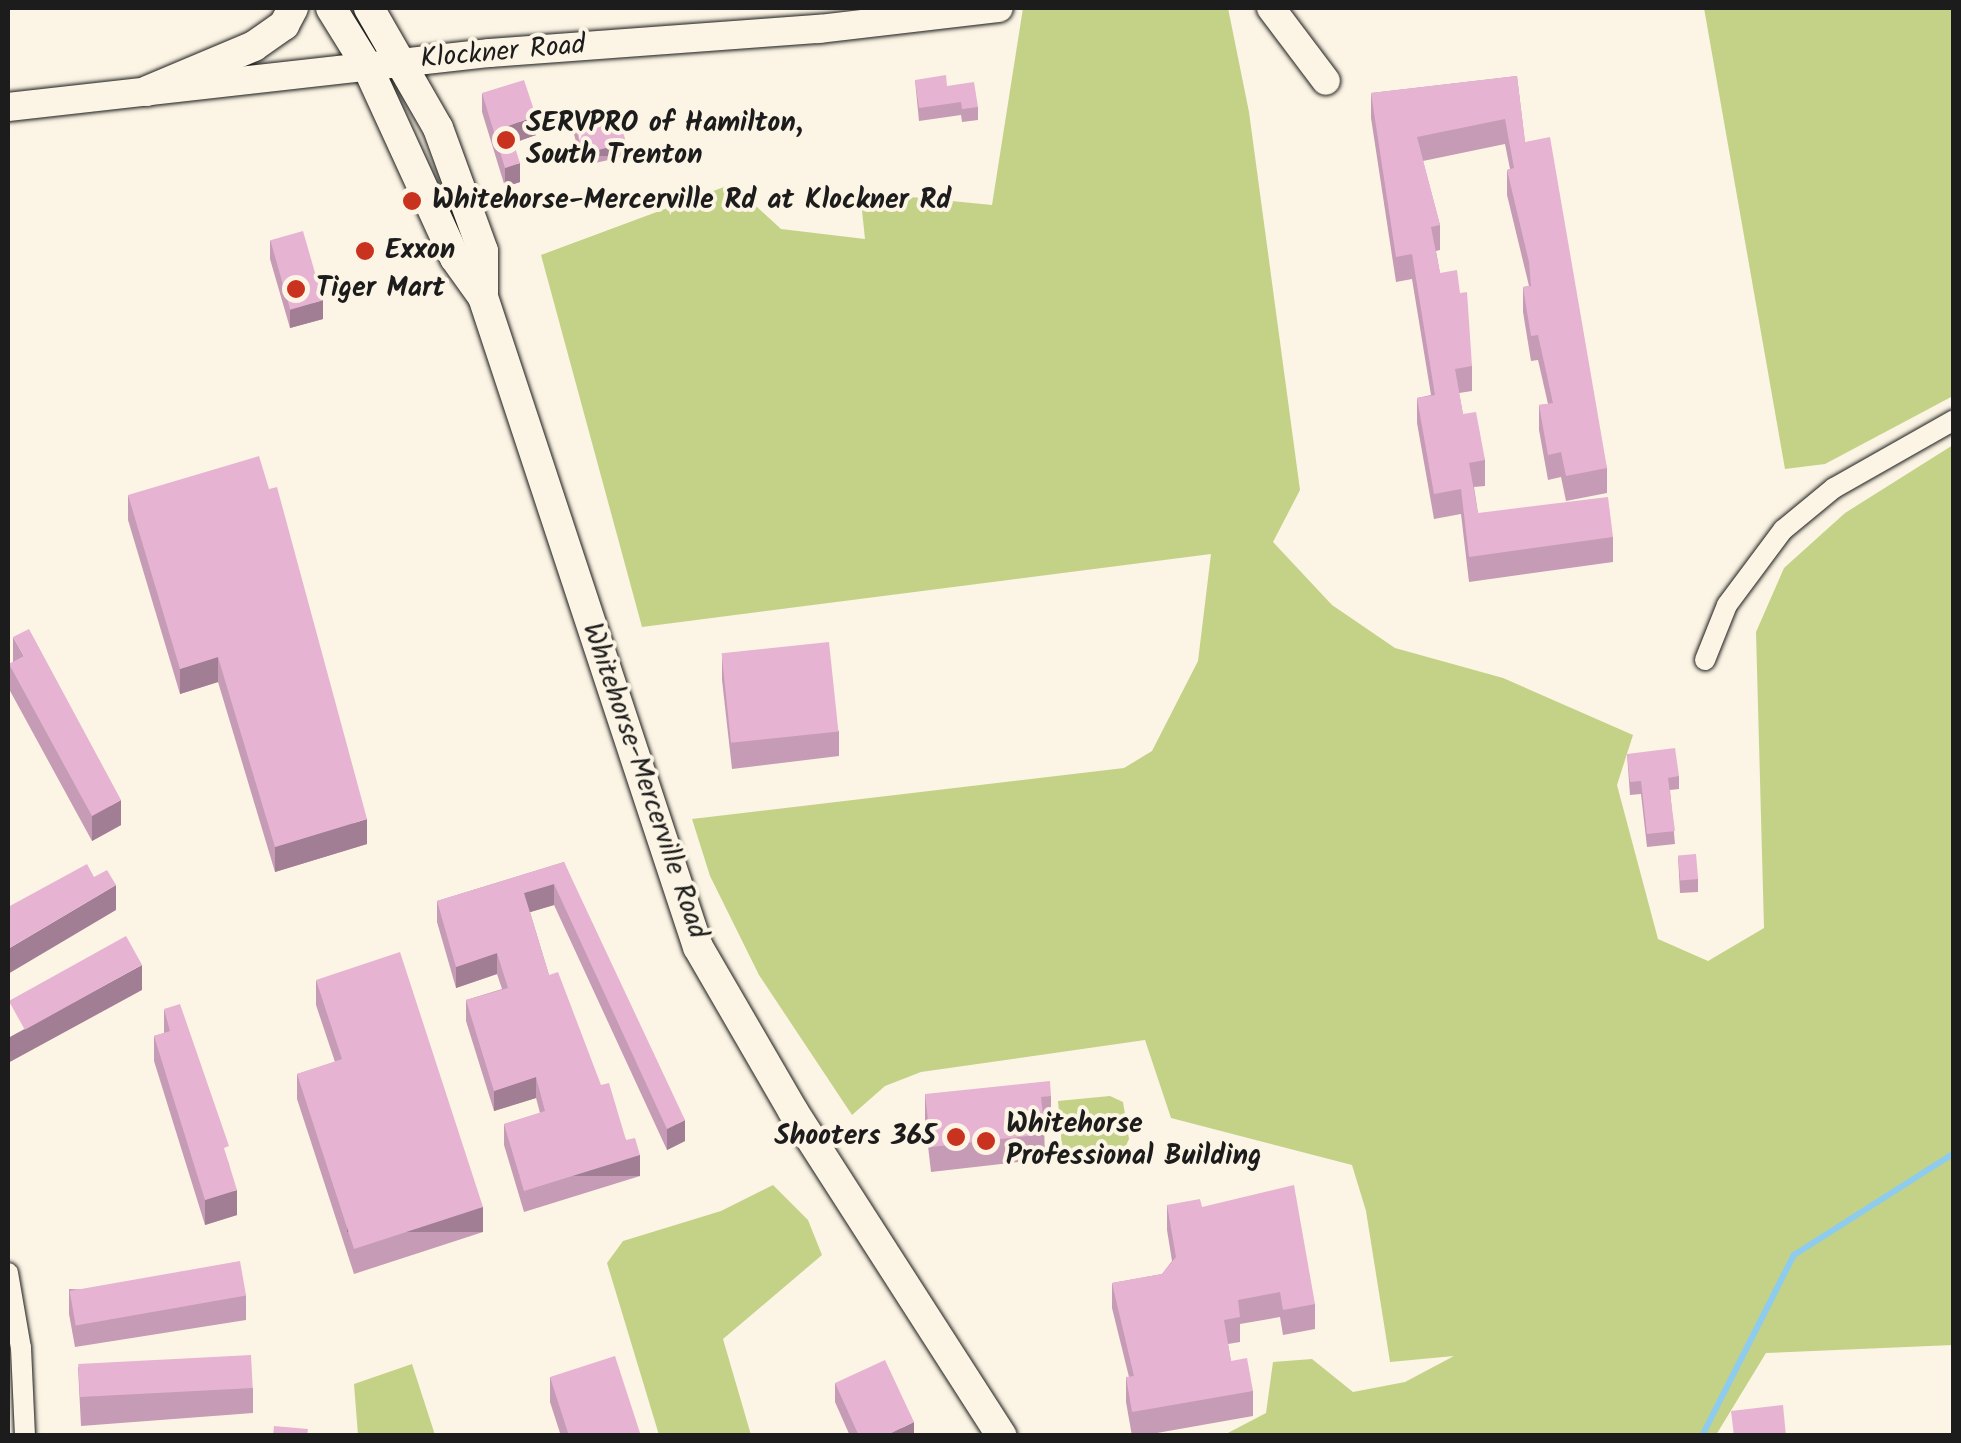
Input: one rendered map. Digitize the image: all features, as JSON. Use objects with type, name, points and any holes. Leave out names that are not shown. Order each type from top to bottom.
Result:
[{"type":"main road","points":[[147,91],[254,46],[284,25],[293,8]]},
{"type":"main road","name":"Whitehorse-Mercerville Road","points":[[331,8],[367,66],[455,258],[483,297],[698,947],[793,1111],[1002,1436]]},
{"type":"main road","name":"Whitehorse-Mercerville Road","points":[[369,8],[404,62],[469,208],[483,251],[483,297]]},
{"type":"main road","name":"Klockner Road","points":[[8,107],[404,62],[999,8]]},
{"type":"main road","points":[[1271,8],[1326,81]]},
{"type":"street","points":[[1706,660],[1727,605],[1783,530],[1834,488],[1954,420]]},
{"type":"street","points":[[8,1273],[21,1348],[25,1436]]},
{"type":"green space","points":[[1023,8],[1228,8],[1249,112],[1300,490],[1273,542],[1332,605],[1395,648],[1503,678],[1633,735],[1617,785],[1658,939],[1708,961],[1764,928],[1756,632],[1784,568],[1845,513],[1953,445],[1953,1345],[1766,1353],[1716,1435],[1224,1435],[1266,1413],[1273,1362],[1312,1359],[1353,1392],[1405,1382],[1454,1356],[1390,1362],[1366,1211],[1352,1165],[1171,1118],[1145,1040],[921,1072],[885,1086],[852,1115],[759,975],[710,876],[692,819],[1124,768],[1152,751],[1198,661],[1211,554],[642,627],[541,255],[732,184],[781,229],[865,239],[860,192],[992,205]]},
{"type":"green space","points":[[1704,8],[1953,8],[1953,396],[1825,464],[1785,469]]},
{"type":"green space","points":[[1110,1096],[1123,1102],[1129,1139],[1124,1150],[1063,1159],[1058,1101]]},
{"type":"green space","points":[[773,1185],[808,1220],[822,1255],[723,1339],[751,1435],[659,1435],[607,1263],[623,1241],[721,1211]]},
{"type":"green space","points":[[412,1364],[435,1435],[358,1435],[354,1384]]},
{"type":"building","points":[[946,75],[947,86],[974,82],[978,107],[962,109],[961,102],[919,108],[915,80]]},
{"type":"building","points":[[1517,76],[1525,142],[1550,137],[1607,468],[1566,476],[1561,452],[1548,455],[1539,405],[1553,403],[1538,335],[1531,336],[1523,287],[1531,286],[1529,262],[1507,170],[1514,168],[1505,119],[1417,137],[1440,225],[1431,227],[1440,273],[1457,270],[1460,293],[1467,292],[1472,366],[1455,369],[1463,414],[1476,412],[1485,460],[1469,463],[1478,513],[1608,497],[1613,537],[1469,557],[1461,489],[1434,494],[1417,398],[1435,395],[1412,254],[1396,257],[1371,93]]},
{"type":"building","points":[[524,80],[536,116],[508,126],[520,163],[505,168],[482,93]]},
{"type":"building","points":[[618,111],[626,143],[582,154],[574,122]]},
{"type":"building","name":"Tiger Mart","points":[[303,231],[323,300],[290,310],[270,240]]},
{"type":"building","points":[[259,456],[269,489],[277,487],[367,819],[275,847],[218,657],[180,669],[128,495]]},
{"type":"building","points":[[29,629],[121,800],[92,816],[9,664],[24,656],[13,637]]},
{"type":"building","points":[[829,642],[838,732],[731,743],[722,653]]},
{"type":"building","points":[[1675,748],[1679,776],[1668,778],[1675,831],[1647,834],[1641,781],[1630,782],[1627,754]]},
{"type":"building","points":[[1696,854],[1698,879],[1680,880],[1678,856]]},
{"type":"building","points":[[564,862],[685,1120],[667,1129],[554,884],[524,893],[549,975],[558,972],[601,1085],[609,1083],[626,1140],[635,1138],[640,1155],[524,1191],[504,1124],[545,1111],[536,1077],[494,1091],[466,1000],[508,988],[497,953],[456,967],[437,901]]},
{"type":"building","points":[[87,864],[94,877],[107,870],[116,885],[8,949],[8,907]]},
{"type":"building","points":[[126,936],[142,965],[25,1030],[9,1001]]},
{"type":"building","points":[[400,952],[483,1207],[354,1249],[297,1074],[342,1059],[316,980]]},
{"type":"building","points":[[180,1004],[229,1146],[224,1148],[237,1190],[205,1200],[154,1036],[170,1031],[164,1009]]},
{"type":"building","points":[[1050,1081],[1051,1096],[1041,1097],[1045,1134],[931,1147],[925,1094]]},
{"type":"building","points":[[1294,1185],[1315,1304],[1283,1310],[1280,1292],[1238,1300],[1240,1317],[1224,1320],[1231,1361],[1247,1358],[1253,1391],[1132,1412],[1126,1377],[1134,1376],[1112,1283],[1162,1274],[1176,1257],[1167,1205],[1200,1199],[1202,1207]]},
{"type":"building","points":[[240,1261],[246,1295],[76,1326],[70,1291]]},
{"type":"building","points":[[251,1355],[253,1388],[80,1397],[78,1364]]},
{"type":"building","points":[[615,1356],[641,1436],[569,1436],[550,1377]]},
{"type":"building","points":[[885,1360],[914,1422],[885,1436],[859,1436],[835,1383]]},
{"type":"building","points":[[1783,1405],[1786,1436],[1734,1436],[1731,1411]]},
{"type":"building","points":[[274,1426],[308,1429],[307,1436],[273,1436]]},
{"type":"waterway","points":[[1702,1436],[1794,1255],[1954,1153]]},
{"type":"place","name":"SERVPRO of Hamilton, South Trenton","points":[[506,140]]},
{"type":"place","name":"Whitehorse-Mercerville Rd at Klockner Rd","points":[[412,201]]},
{"type":"place","name":"Exxon","points":[[365,251]]},
{"type":"place","name":"Tiger Mart","points":[[296,289]]},
{"type":"place","name":"Shooters 365","points":[[956,1137]]},
{"type":"place","name":"Whitehorse Professional Building","points":[[986,1141]]}]
